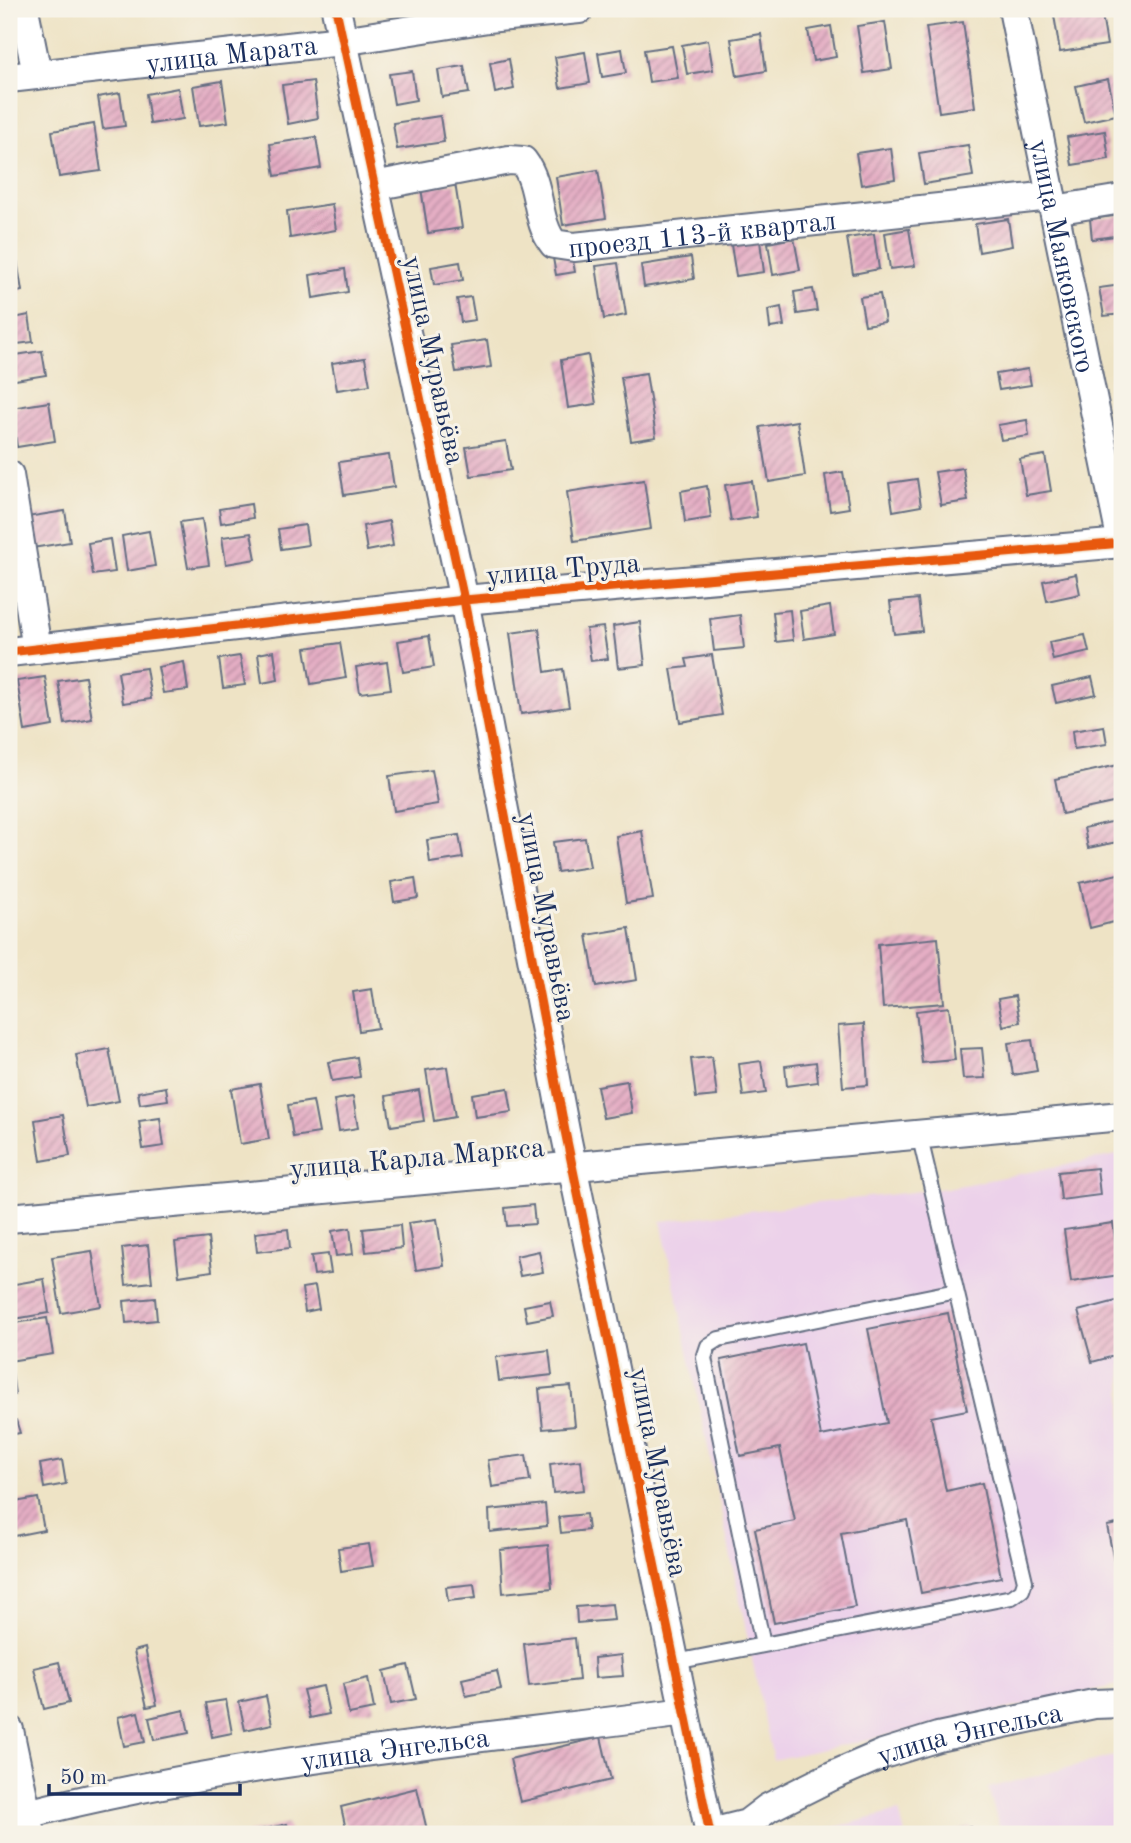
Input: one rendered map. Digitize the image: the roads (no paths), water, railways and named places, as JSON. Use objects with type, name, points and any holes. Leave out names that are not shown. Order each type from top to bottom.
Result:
[{"type":"street","points":[[24,9],[37,74]]},
{"type":"street","name":"улица Муравьёва","points":[[336,9],[464,600],[709,1834]]},
{"type":"street","name":"улица Марата","points":[[9,78],[342,41],[488,18],[579,9]]},
{"type":"street","name":"улица Маяковского","points":[[1013,9],[1122,543]]},
{"type":"street","name":"проезд 113-й квартал","points":[[374,186],[509,159],[523,162],[532,173],[545,234],[554,244],[573,247],[1053,203]]},
{"type":"street","points":[[1053,203],[1122,199]]},
{"type":"street","points":[[9,475],[37,649]]},
{"type":"street","name":"улица Труда","points":[[9,652],[464,600],[1122,543]]},
{"type":"street","name":"улица Карла Маркса","points":[[9,1219],[1122,1116]]},
{"type":"street","name":"улица Энгельса","points":[[709,1834],[747,1824],[768,1808],[821,1782],[905,1747],[938,1737],[1081,1707],[1122,1703]]},
{"type":"street","name":"улица Энгельса","points":[[29,1824],[111,1792],[244,1769],[685,1712]]},
{"type":"street","points":[[9,1730],[29,1824]]},
{"type":"lane","points":[[675,1662],[1012,1597],[1022,1590],[1025,1581],[919,1134]]},
{"type":"lane","points":[[763,1645],[704,1358],[708,1346],[719,1339],[956,1291]]}]
